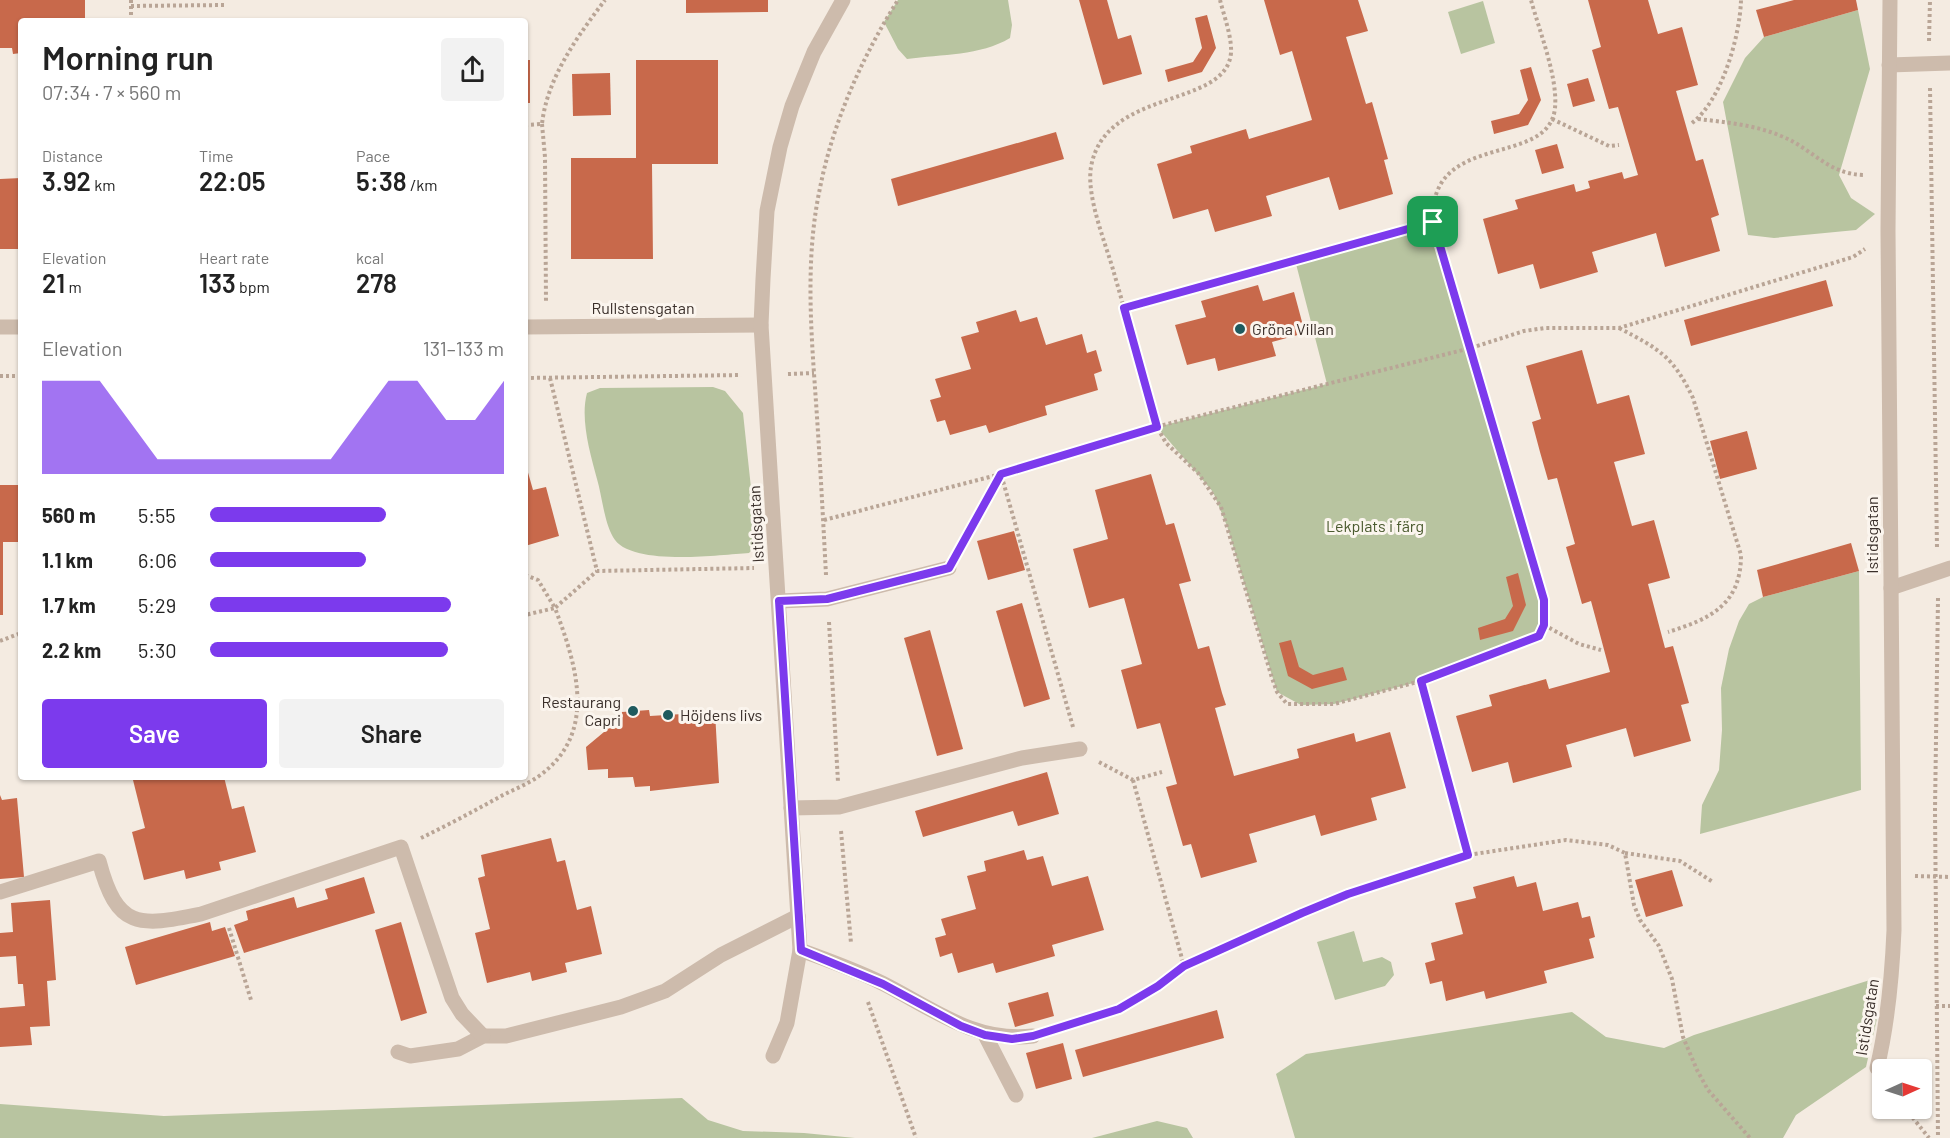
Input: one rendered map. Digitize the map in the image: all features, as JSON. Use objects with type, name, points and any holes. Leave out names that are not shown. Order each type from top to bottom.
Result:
[{"type":"street","name":"Istidsgatan","points":[[773,1056],[787,1023],[801,950],[761,325],[767,211],[780,147],[792,106],[814,52],[843,0]]},
{"type":"street","name":"Istidsgatan","points":[[1879,1059],[1892,985],[1888,231],[1890,0]]},
{"type":"street","points":[[1889,65],[1950,63]]},
{"type":"street","name":"Rullstensgatan","points":[[528,327],[761,325]]},
{"type":"street","points":[[0,327],[18,327]]},
{"type":"street","points":[[779,601],[827,599],[949,568]]},
{"type":"street","points":[[1891,588],[1950,568]]},
{"type":"street","points":[[791,808],[839,807],[1022,758],[1080,749]]},
{"type":"street","points":[[0,892],[99,861],[111,899],[129,918],[146,922],[172,920],[223,907],[401,848],[452,998],[462,1014],[483,1036]]},
{"type":"street","points":[[398,1052],[410,1056],[458,1049],[483,1036],[506,1036],[528,1031],[646,998],[664,991],[766,930],[798,916]]},
{"type":"street","points":[[801,950],[857,972],[961,1026],[985,1035],[1012,1039],[1033,1036]]},
{"type":"street","points":[[985,1035],[1016,1095]]},
{"type":"path","points":[[131,0],[131,18]]},
{"type":"path","points":[[546,327],[545,157],[542,124],[544,106],[561,64],[605,0]]},
{"type":"path","points":[[898,0],[860,69],[833,139],[819,189],[810,284],[839,807],[851,945],[857,972],[916,1138]]},
{"type":"path","points":[[1220,0],[1231,52],[1224,73],[1204,86],[1130,114],[1112,130],[1094,158],[1091,169],[1092,194],[1157,427],[1166,443],[1198,473],[1221,507],[1272,678],[1277,692],[1287,704],[1334,704],[1421,681],[1526,643],[1539,636],[1544,625],[1544,600],[1433,222],[1432,206],[1442,181],[1458,165],[1535,136],[1552,119],[1555,109],[1552,82],[1531,0]]},
{"type":"path","points":[[1692,123],[1713,97],[1734,47],[1741,0]]},
{"type":"path","points":[[131,6],[224,5]]},
{"type":"path","points":[[1698,118],[1730,122],[1782,136],[1823,164],[1855,175],[1890,175]]},
{"type":"path","points":[[1552,119],[1609,146],[1619,145]]},
{"type":"path","points":[[528,125],[542,124]]},
{"type":"path","points":[[1124,308],[1433,222]]},
{"type":"path","points":[[824,520],[1001,474],[1157,427],[1471,348],[1514,334],[1545,328],[1619,328],[1853,257],[1888,231]]},
{"type":"path","points":[[1619,328],[1658,350],[1672,361],[1682,375],[1693,398],[1741,555],[1738,579],[1717,612],[1694,624],[1668,632]]},
{"type":"path","points":[[528,378],[814,373]]},
{"type":"path","points":[[0,376],[18,376]]},
{"type":"path","points":[[550,378],[597,571]]},
{"type":"path","points":[[949,568],[1001,474]]},
{"type":"path","points":[[1001,474],[1080,749],[1120,775],[1133,780],[1162,772]]},
{"type":"path","points":[[528,614],[555,608],[597,571],[777,568]]},
{"type":"path","points":[[401,848],[540,776],[562,753],[574,727],[578,694],[573,656],[555,608],[538,580],[528,576]]},
{"type":"path","points":[[1544,625],[1579,644],[1601,650]]},
{"type":"path","points":[[0,641],[18,634]]},
{"type":"path","points":[[1421,681],[1468,855]]},
{"type":"path","points":[[1133,780],[1184,966]]},
{"type":"path","points":[[1033,1036],[1119,1009],[1158,986],[1184,966],[1348,894],[1468,855],[1566,840],[1608,845],[1625,853],[1680,861],[1713,882]]},
{"type":"path","points":[[1625,853],[1634,904],[1640,920],[1659,946],[1672,979],[1683,1037],[1696,1070],[1708,1090],[1750,1138]]},
{"type":"path","points":[[1893,875],[1950,877]]},
{"type":"path","points":[[223,907],[251,1000]]},
{"type":"path","points":[[1936,1006],[1950,1006]]},
{"type":"path","points":[[1914,1119],[1929,1138]]},
{"type":"green space","points":[[898,0],[1008,0],[1012,25],[1010,38],[973,51],[907,59],[898,49],[884,22]]},
{"type":"green space","points":[[1483,1],[1495,43],[1461,54],[1448,12]]},
{"type":"green space","points":[[1858,10],[1870,69],[1839,175],[1851,198],[1875,214],[1856,230],[1774,238],[1748,235],[1723,102],[1745,58],[1764,37]]},
{"type":"green space","name":"Lekplats i färg","points":[[1433,222],[1544,600],[1544,625],[1526,643],[1421,681],[1334,704],[1301,705],[1277,692],[1227,526],[1213,492],[1157,427],[1327,384],[1295,260]]},
{"type":"green space","points":[[713,387],[725,391],[743,413],[757,544],[749,553],[697,557],[655,556],[622,546],[613,537],[607,524],[589,447],[585,425],[587,393],[600,388]]},
{"type":"green space","points":[[1859,571],[1861,790],[1700,834],[1702,805],[1719,770],[1722,730],[1721,688],[1729,649],[1739,621],[1749,604],[1763,597]]},
{"type":"green space","points":[[1354,931],[1363,962],[1382,957],[1391,962],[1394,975],[1385,986],[1335,1000],[1317,942]]},
{"type":"green space","points":[[1870,980],[1878,1014],[1866,1067],[1796,1115],[1783,1138],[1295,1138],[1276,1074],[1306,1054],[1572,1012],[1606,1037],[1664,1048],[1694,1035]]},
{"type":"green space","points":[[682,1098],[708,1120],[743,1131],[804,1133],[855,1138],[0,1138],[0,1104],[164,1116]]},
{"type":"green space","points":[[1157,1121],[1187,1128],[1193,1138],[1092,1138]]},
{"type":"building","points":[[0,0],[85,0],[85,18],[18,18],[18,53],[13,54],[12,48],[0,48]]},
{"type":"building","points":[[686,0],[768,0],[768,12],[686,13]]},
{"type":"building","points":[[1079,0],[1107,0],[1118,39],[1131,35],[1142,74],[1103,85]]},
{"type":"building","points":[[1264,0],[1358,0],[1368,31],[1346,37],[1366,104],[1372,102],[1388,159],[1384,160],[1393,194],[1339,210],[1329,177],[1266,196],[1272,216],[1215,232],[1208,209],[1173,219],[1157,164],[1192,153],[1190,146],[1246,129],[1249,139],[1312,120],[1292,51],[1280,55]]},
{"type":"building","points":[[1588,0],[1648,0],[1658,34],[1682,27],[1698,85],[1676,91],[1696,161],[1703,159],[1719,215],[1711,218],[1720,251],[1665,267],[1656,233],[1592,252],[1598,272],[1540,289],[1533,264],[1498,274],[1483,219],[1518,209],[1515,200],[1574,184],[1576,192],[1590,188],[1588,181],[1622,172],[1624,179],[1638,175],[1618,107],[1609,109],[1592,50],[1601,47]]},
{"type":"building","points":[[1794,0],[1856,0],[1858,10],[1764,37],[1756,10]]},
{"type":"building","points":[[1207,15],[1216,48],[1202,72],[1168,82],[1165,70],[1193,62],[1202,48],[1195,18]]},
{"type":"building","points":[[528,60],[530,60],[530,103],[528,103]]},
{"type":"building","points":[[636,60],[718,60],[718,164],[652,164],[653,259],[571,259],[571,158],[636,158]]},
{"type":"building","points":[[1531,67],[1541,100],[1528,125],[1494,134],[1491,121],[1519,114],[1528,100],[1520,70]]},
{"type":"building","points":[[610,73],[611,115],[573,116],[572,74]]},
{"type":"building","points":[[1588,78],[1595,101],[1573,107],[1567,84]]},
{"type":"building","points":[[1056,132],[1064,159],[898,206],[891,179]]},
{"type":"building","points":[[1557,144],[1564,168],[1542,174],[1535,150]]},
{"type":"building","points":[[18,178],[18,249],[0,249],[0,179]]},
{"type":"building","points":[[1826,280],[1833,306],[1691,346],[1684,320]]},
{"type":"building","name":"Gröna Villan","points":[[1258,285],[1263,301],[1294,292],[1305,333],[1272,342],[1276,356],[1218,371],[1215,358],[1187,365],[1175,325],[1206,317],[1201,301]]},
{"type":"building","points":[[1016,310],[1020,322],[1037,317],[1046,345],[1082,334],[1087,353],[1096,350],[1102,371],[1094,374],[1098,390],[1045,406],[1047,415],[989,433],[986,425],[950,435],[945,420],[937,422],[930,400],[941,397],[935,379],[971,369],[961,337],[979,332],[976,322]]},
{"type":"building","points":[[1582,350],[1597,404],[1629,395],[1645,454],[1614,462],[1632,526],[1654,520],[1670,578],[1648,584],[1665,648],[1673,646],[1689,703],[1681,705],[1691,741],[1634,757],[1626,728],[1566,745],[1572,767],[1513,783],[1508,762],[1472,772],[1456,716],[1492,706],[1489,695],[1546,679],[1549,689],[1610,672],[1591,601],[1582,604],[1566,547],[1575,544],[1557,478],[1548,480],[1540,452],[1532,422],[1541,419],[1526,366]]},
{"type":"building","points":[[1747,431],[1757,469],[1720,479],[1710,441]]},
{"type":"building","points":[[528,472],[533,490],[546,487],[559,536],[528,545]]},
{"type":"building","points":[[1151,474],[1166,525],[1174,523],[1191,581],[1179,584],[1198,649],[1209,646],[1226,705],[1215,708],[1234,776],[1299,758],[1297,749],[1354,733],[1356,742],[1390,732],[1406,788],[1371,798],[1377,820],[1321,836],[1315,815],[1249,834],[1257,862],[1201,878],[1191,844],[1183,846],[1166,787],[1177,784],[1160,723],[1137,729],[1121,670],[1142,664],[1124,598],[1089,608],[1073,549],[1108,539],[1095,490]]},
{"type":"building","points":[[0,485],[18,485],[18,542],[3,542],[3,615],[0,615]]},
{"type":"building","points":[[1014,531],[1025,570],[988,580],[977,541]]},
{"type":"building","points":[[1851,543],[1859,571],[1763,597],[1757,570]]},
{"type":"building","points":[[1518,573],[1526,605],[1513,631],[1480,640],[1478,628],[1505,619],[1513,606],[1506,577]]},
{"type":"building","points":[[1022,603],[1050,699],[1024,707],[996,611]]},
{"type":"building","points":[[930,630],[963,749],[937,756],[904,638]]},
{"type":"building","points":[[1291,640],[1299,667],[1313,675],[1343,667],[1347,680],[1312,689],[1288,676],[1279,643]]},
{"type":"building","points":[[649,710],[650,716],[715,712],[719,783],[650,791],[650,786],[635,787],[633,777],[608,778],[608,769],[588,770],[586,747],[604,732],[603,727],[612,718],[622,718],[622,712]]},
{"type":"building","points":[[1047,772],[1059,814],[1018,826],[1013,811],[923,837],[915,811]]},
{"type":"building","points":[[133,780],[225,780],[232,809],[244,806],[256,852],[219,862],[221,870],[186,879],[184,870],[144,880],[132,832],[145,828]]},
{"type":"building","points":[[0,795],[2,800],[17,798],[24,877],[0,879]]},
{"type":"building","points":[[551,838],[557,862],[565,860],[577,910],[591,906],[602,954],[565,963],[567,972],[532,981],[530,972],[487,983],[475,933],[490,929],[478,878],[485,876],[481,855]]},
{"type":"building","points":[[1024,850],[1027,860],[1043,856],[1052,886],[1088,876],[1104,930],[1052,945],[1055,956],[996,973],[993,963],[958,973],[952,953],[940,957],[935,938],[946,935],[941,919],[976,909],[967,876],[986,871],[984,861]]},
{"type":"building","points":[[1672,870],[1683,906],[1646,917],[1635,880]]},
{"type":"building","points":[[1514,876],[1517,887],[1536,882],[1543,911],[1578,902],[1582,918],[1590,916],[1595,937],[1589,939],[1594,958],[1544,971],[1547,983],[1486,999],[1484,991],[1446,1001],[1442,981],[1430,984],[1425,963],[1435,960],[1431,943],[1463,934],[1455,903],[1476,898],[1473,887]]},
{"type":"building","points":[[364,877],[375,913],[244,953],[234,925],[248,920],[246,911],[294,897],[297,908],[328,899],[325,889]]},
{"type":"building","points":[[50,900],[56,980],[47,981],[50,1026],[30,1027],[32,1045],[0,1047],[0,1008],[25,1006],[23,984],[18,984],[16,956],[0,957],[0,933],[13,932],[11,903]]},
{"type":"building","points":[[210,922],[212,931],[225,927],[235,956],[136,985],[125,947]]},
{"type":"building","points":[[401,922],[427,1013],[401,1021],[375,930]]},
{"type":"building","points":[[1048,992],[1054,1016],[1015,1027],[1008,1003]]},
{"type":"building","points":[[1217,1010],[1224,1038],[1083,1077],[1075,1050]]},
{"type":"building","points":[[1063,1043],[1072,1079],[1036,1089],[1026,1053]]},
{"type":"place","name":"Gröna Villan","points":[[1240,329]]},
{"type":"place","name":"Restaurang Capri","points":[[633,711]]},
{"type":"place","name":"Höjdens livs","points":[[668,715]]},
{"type":"route","points":[[1433,222],[1544,600],[1544,625],[1539,636],[1526,643],[1421,681],[1468,855],[1348,894],[1212,952],[1184,966],[1158,986],[1119,1009],[1033,1036],[1012,1039],[985,1035],[961,1026],[883,984],[801,950],[779,601],[827,599],[949,568],[1001,474],[1053,456],[1157,427],[1124,308],[1433,222]]}]
